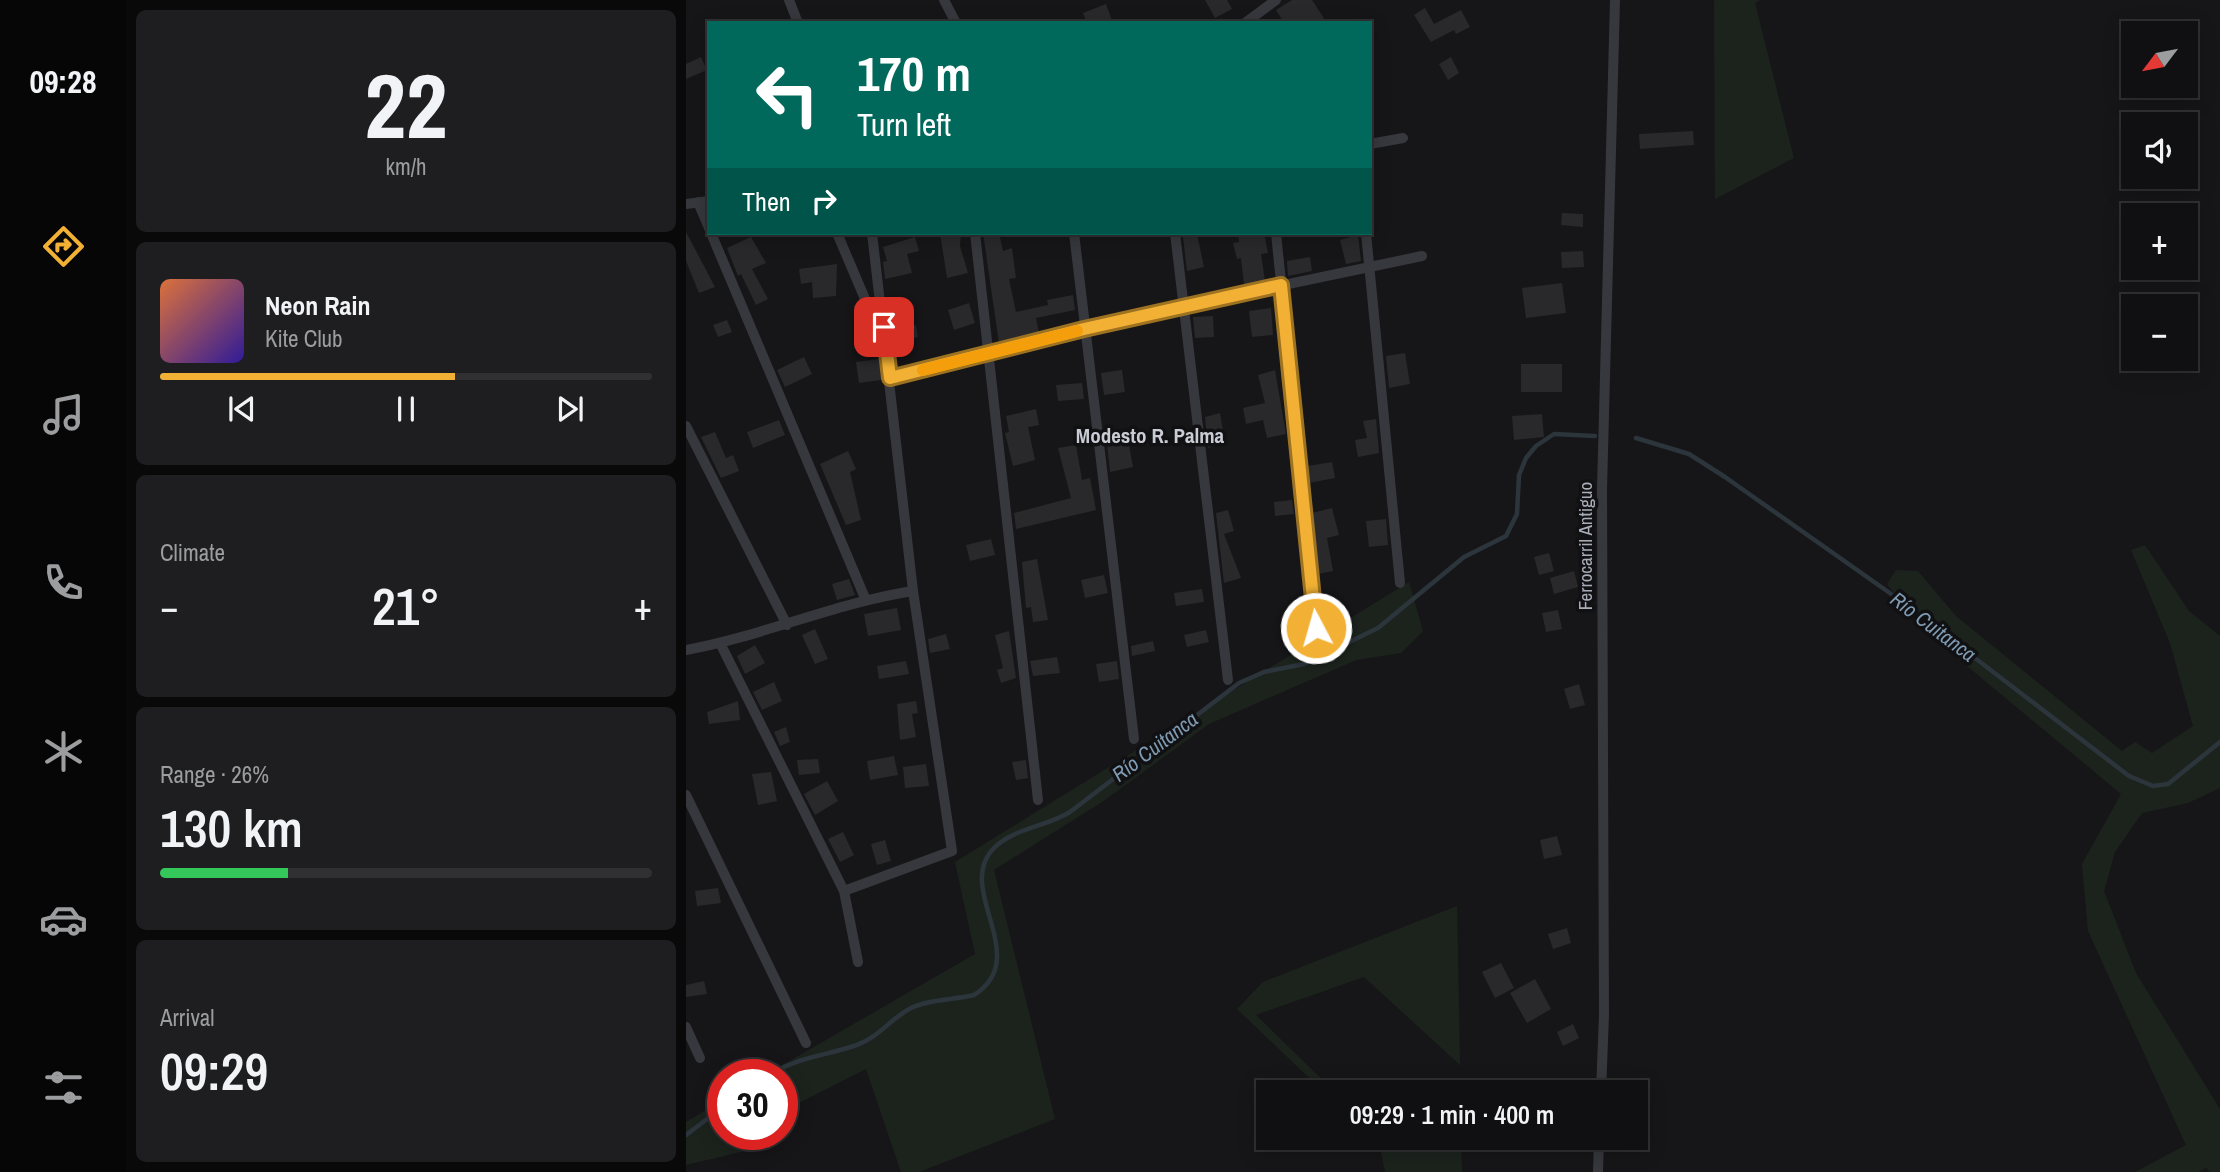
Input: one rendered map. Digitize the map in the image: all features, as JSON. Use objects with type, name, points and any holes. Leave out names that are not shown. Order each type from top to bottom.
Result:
[{"type":"street","points":[[789,0],[797,21]]},
{"type":"street","points":[[944,0],[955,21]]},
{"type":"street","points":[[1248,21],[1276,0]]},
{"type":"street","name":"Ferrocarril Antiguo","points":[[1601,1080],[1604,1015],[1602,489],[1615,0]]},
{"type":"street","points":[[1372,144],[1403,138]]},
{"type":"street","points":[[686,204],[703,202],[707,219]]},
{"type":"street","points":[[712,235],[865,598]]},
{"type":"street","points":[[838,235],[887,351]]},
{"type":"street","points":[[844,891],[952,851],[913,591],[872,235]]},
{"type":"street","points":[[975,235],[1038,800]]},
{"type":"street","points":[[1074,235],[1134,739]]},
{"type":"street","points":[[1175,235],[1228,680]]},
{"type":"street","points":[[1276,235],[1316,628]]},
{"type":"street","points":[[1366,235],[1400,583]]},
{"type":"street","points":[[890,378],[1183,306],[1422,256]]},
{"type":"street","points":[[686,426],[787,625]]},
{"type":"street","points":[[687,647],[720,643],[787,625],[865,598],[913,591]]},
{"type":"street","points":[[720,643],[844,891],[858,962]]},
{"type":"street","points":[[686,795],[806,1043]]},
{"type":"street","points":[[686,1027],[700,1058]]},
{"type":"street","points":[[1598,1172],[1599,1150]]},
{"type":"shaded area","points":[[1714,0],[1760,0],[1755,3],[1794,158],[1715,199]]},
{"type":"shaded area","points":[[2145,545],[2189,611],[2220,636],[2220,788],[2188,803],[2142,813],[2115,852],[2104,891],[2136,973],[2220,1109],[2220,1172],[2210,1172],[2206,1168],[2198,1172],[2135,1172],[2186,1145],[2088,931],[2082,864],[2121,794],[1919,626],[1887,584],[1896,570],[1918,571],[1956,616],[2122,751],[2135,742],[2152,753],[2193,726],[2170,643],[2131,550]]},
{"type":"shaded area","points":[[1409,582],[1423,631],[1401,653],[1356,660],[1209,724],[1105,800],[994,870],[1055,1119],[919,1172],[901,1172],[866,1069],[798,1103],[798,1059],[793,1059],[975,954],[955,862]]},
{"type":"shaded area","points":[[1457,906],[1460,1065],[1364,977],[1256,1015],[1323,1080],[1311,1080],[1237,1009],[1263,982]]},
{"type":"shaded area","points":[[707,1110],[707,1150],[749,1150],[686,1165],[686,1122]]},
{"type":"shaded area","points":[[1381,1150],[1461,1150],[1462,1172],[1385,1172]]},
{"type":"building","points":[[1205,0],[1227,0],[1232,9],[1215,18]]},
{"type":"building","points":[[1292,0],[1312,0],[1326,21],[1283,21],[1276,10]]},
{"type":"building","points":[[1106,4],[1112,21],[1086,21],[1083,13]]},
{"type":"building","points":[[1425,8],[1434,24],[1461,10],[1470,27],[1456,34],[1454,30],[1431,42],[1414,15]]},
{"type":"building","points":[[701,57],[707,70],[686,79],[686,64]]},
{"type":"building","points":[[1451,57],[1459,73],[1448,80],[1439,64]]},
{"type":"building","points":[[1693,131],[1694,145],[1640,149],[1639,134]]},
{"type":"building","points":[[1562,213],[1583,214],[1583,227],[1561,225]]},
{"type":"building","points":[[686,232],[715,287],[699,293],[686,261]]},
{"type":"building","points":[[940,235],[961,235],[960,246],[968,273],[947,278]]},
{"type":"building","points":[[983,235],[999,235],[1003,251],[1012,248],[1016,278],[1009,279],[1016,312],[1048,305],[1047,300],[1073,295],[1075,310],[1036,318],[1039,333],[999,343]]},
{"type":"building","points":[[1197,235],[1204,267],[1187,271],[1183,237]]},
{"type":"building","points":[[1238,235],[1264,235],[1268,253],[1261,254],[1265,281],[1244,285],[1241,258],[1237,259],[1233,243],[1239,242]]},
{"type":"building","points":[[1358,235],[1361,261],[1346,264],[1340,240]]},
{"type":"building","points":[[751,237],[766,263],[752,269],[768,299],[756,305],[741,274],[738,276],[727,248]]},
{"type":"building","points":[[915,237],[919,251],[907,254],[912,273],[885,279],[883,262],[887,261],[883,247]]},
{"type":"building","points":[[1583,251],[1584,267],[1562,268],[1561,252]]},
{"type":"building","points":[[1310,257],[1312,271],[1288,276],[1287,261]]},
{"type":"building","points":[[837,264],[836,296],[813,298],[812,282],[801,284],[799,269]]},
{"type":"building","points":[[1562,283],[1566,313],[1526,318],[1522,288]]},
{"type":"building","points":[[969,303],[975,323],[954,330],[948,310]]},
{"type":"building","points":[[1271,308],[1273,335],[1252,337],[1249,311]]},
{"type":"building","points":[[1213,316],[1214,337],[1195,338],[1193,317]]},
{"type":"building","points":[[727,320],[732,332],[718,337],[713,325]]},
{"type":"building","points":[[916,325],[918,337],[911,339],[913,351],[897,353],[895,342],[900,341],[898,329]]},
{"type":"building","points":[[1405,353],[1410,384],[1389,388],[1386,356]]},
{"type":"building","points":[[804,357],[812,374],[785,387],[777,370]]},
{"type":"building","points":[[879,359],[881,380],[859,383],[856,362]]},
{"type":"building","points":[[1521,364],[1562,364],[1562,392],[1521,392]]},
{"type":"building","points":[[1122,370],[1125,392],[1104,395],[1101,373]]},
{"type":"building","points":[[1275,370],[1286,434],[1267,438],[1263,420],[1246,424],[1243,408],[1265,403],[1258,375]]},
{"type":"building","points":[[1082,383],[1084,399],[1058,401],[1056,385]]},
{"type":"building","points":[[1036,409],[1039,425],[1028,427],[1035,460],[1013,466],[1005,433],[1009,432],[1006,416]]},
{"type":"building","points":[[1220,413],[1225,443],[1208,448],[1205,417]]},
{"type":"building","points":[[1542,414],[1544,437],[1514,440],[1512,416]]},
{"type":"building","points":[[1376,419],[1379,453],[1358,457],[1355,440],[1367,438],[1363,421]]},
{"type":"building","points":[[779,420],[785,435],[753,448],[747,432]]},
{"type":"building","points":[[715,432],[726,458],[733,455],[739,471],[721,478],[701,437]]},
{"type":"building","points":[[1128,440],[1133,467],[1110,472],[1107,444]]},
{"type":"building","points":[[1076,445],[1082,480],[1090,478],[1096,510],[1016,529],[1014,513],[1071,498],[1058,448]]},
{"type":"building","points":[[848,451],[856,469],[850,472],[861,520],[846,525],[820,464]]},
{"type":"building","points":[[1332,462],[1335,478],[1309,483],[1308,466]]},
{"type":"building","points":[[1292,500],[1294,514],[1275,516],[1274,502]]},
{"type":"building","points":[[1332,508],[1339,535],[1327,538],[1333,571],[1318,574],[1312,513]]},
{"type":"building","points":[[1228,510],[1234,531],[1224,534],[1241,578],[1224,583],[1216,513]]},
{"type":"building","points":[[1386,519],[1388,545],[1369,547],[1366,521]]},
{"type":"building","points":[[991,539],[995,555],[970,561],[966,545]]},
{"type":"building","points":[[1549,553],[1554,571],[1539,575],[1534,557]]},
{"type":"building","points":[[1037,559],[1048,620],[1033,622],[1031,607],[1026,608],[1022,562]]},
{"type":"building","points":[[1574,571],[1578,587],[1554,594],[1550,578]]},
{"type":"building","points":[[1104,575],[1108,593],[1085,598],[1081,580]]},
{"type":"building","points":[[849,579],[855,595],[837,600],[832,584]]},
{"type":"building","points":[[1202,589],[1204,602],[1176,606],[1174,593]]},
{"type":"building","points":[[897,608],[901,630],[868,636],[864,614]]},
{"type":"building","points":[[1558,610],[1562,629],[1546,632],[1542,613]]},
{"type":"building","points":[[815,629],[828,659],[815,664],[802,635]]},
{"type":"building","points":[[1206,630],[1209,642],[1187,647],[1184,635]]},
{"type":"building","points":[[1009,631],[1016,678],[1001,683],[997,670],[1003,668],[995,635]]},
{"type":"building","points":[[946,634],[950,649],[930,653],[928,639]]},
{"type":"building","points":[[1153,641],[1155,651],[1132,656],[1131,646]]},
{"type":"building","points":[[755,645],[765,663],[745,674],[737,656]]},
{"type":"building","points":[[1057,657],[1060,673],[1033,676],[1030,661]]},
{"type":"building","points":[[906,661],[909,674],[879,679],[877,666]]},
{"type":"building","points":[[1117,661],[1119,679],[1099,682],[1096,664]]},
{"type":"building","points":[[774,682],[782,701],[762,710],[753,692]]},
{"type":"building","points":[[1579,684],[1585,705],[1570,709],[1564,689]]},
{"type":"building","points":[[738,701],[740,720],[709,724],[707,712]]},
{"type":"building","points":[[916,701],[918,713],[912,714],[916,737],[900,740],[897,704]]},
{"type":"building","points":[[786,727],[790,742],[780,746],[774,732]]},
{"type":"building","points":[[894,756],[898,775],[870,780],[867,761]]},
{"type":"building","points":[[818,759],[820,773],[799,775],[797,760]]},
{"type":"building","points":[[1026,760],[1028,778],[1016,780],[1012,762]]},
{"type":"building","points":[[926,764],[929,786],[905,788],[903,767]]},
{"type":"building","points":[[771,772],[777,801],[758,805],[752,774]]},
{"type":"building","points":[[827,781],[838,801],[815,815],[804,794]]},
{"type":"building","points":[[843,832],[854,855],[840,862],[828,839]]},
{"type":"building","points":[[1557,836],[1562,855],[1544,859],[1540,840]]},
{"type":"building","points":[[885,840],[891,861],[877,865],[871,844]]},
{"type":"building","points":[[718,888],[721,903],[697,906],[695,891]]},
{"type":"building","points":[[1567,928],[1571,943],[1553,949],[1548,934]]},
{"type":"building","points":[[1501,963],[1514,988],[1495,998],[1482,972]]},
{"type":"building","points":[[1535,979],[1551,1009],[1527,1023],[1510,993]]},
{"type":"building","points":[[704,981],[707,994],[686,997],[686,985]]},
{"type":"building","points":[[1573,1024],[1579,1038],[1563,1046],[1557,1032]]},
{"type":"waterway","name":"Río Cuitanca","points":[[798,1062],[865,1042],[904,1012],[918,1005],[974,995],[990,979],[997,962],[996,943],[982,883],[984,865],[994,848],[1011,836],[1070,812],[1239,683],[1264,672],[1304,664],[1378,628],[1464,557],[1506,536],[1517,514],[1519,475],[1526,458],[1536,446],[1554,434],[1595,436]]},
{"type":"waterway","name":"Río Cuitanca","points":[[1636,438],[1689,454],[1725,477],[1894,596],[2129,776],[2153,786],[2168,784],[2220,742]]},
{"type":"waterway","name":"Río Cuitanca","points":[[686,1135],[707,1119]]},
{"type":"slow traffic","points":[[923,370],[1077,331]]},
{"type":"district","name":"Modesto R. Palma","points":[[1150,436]]},
{"type":"route","points":[[884,327],[890,378],[1084,329],[1281,285],[1316,628]]}]
